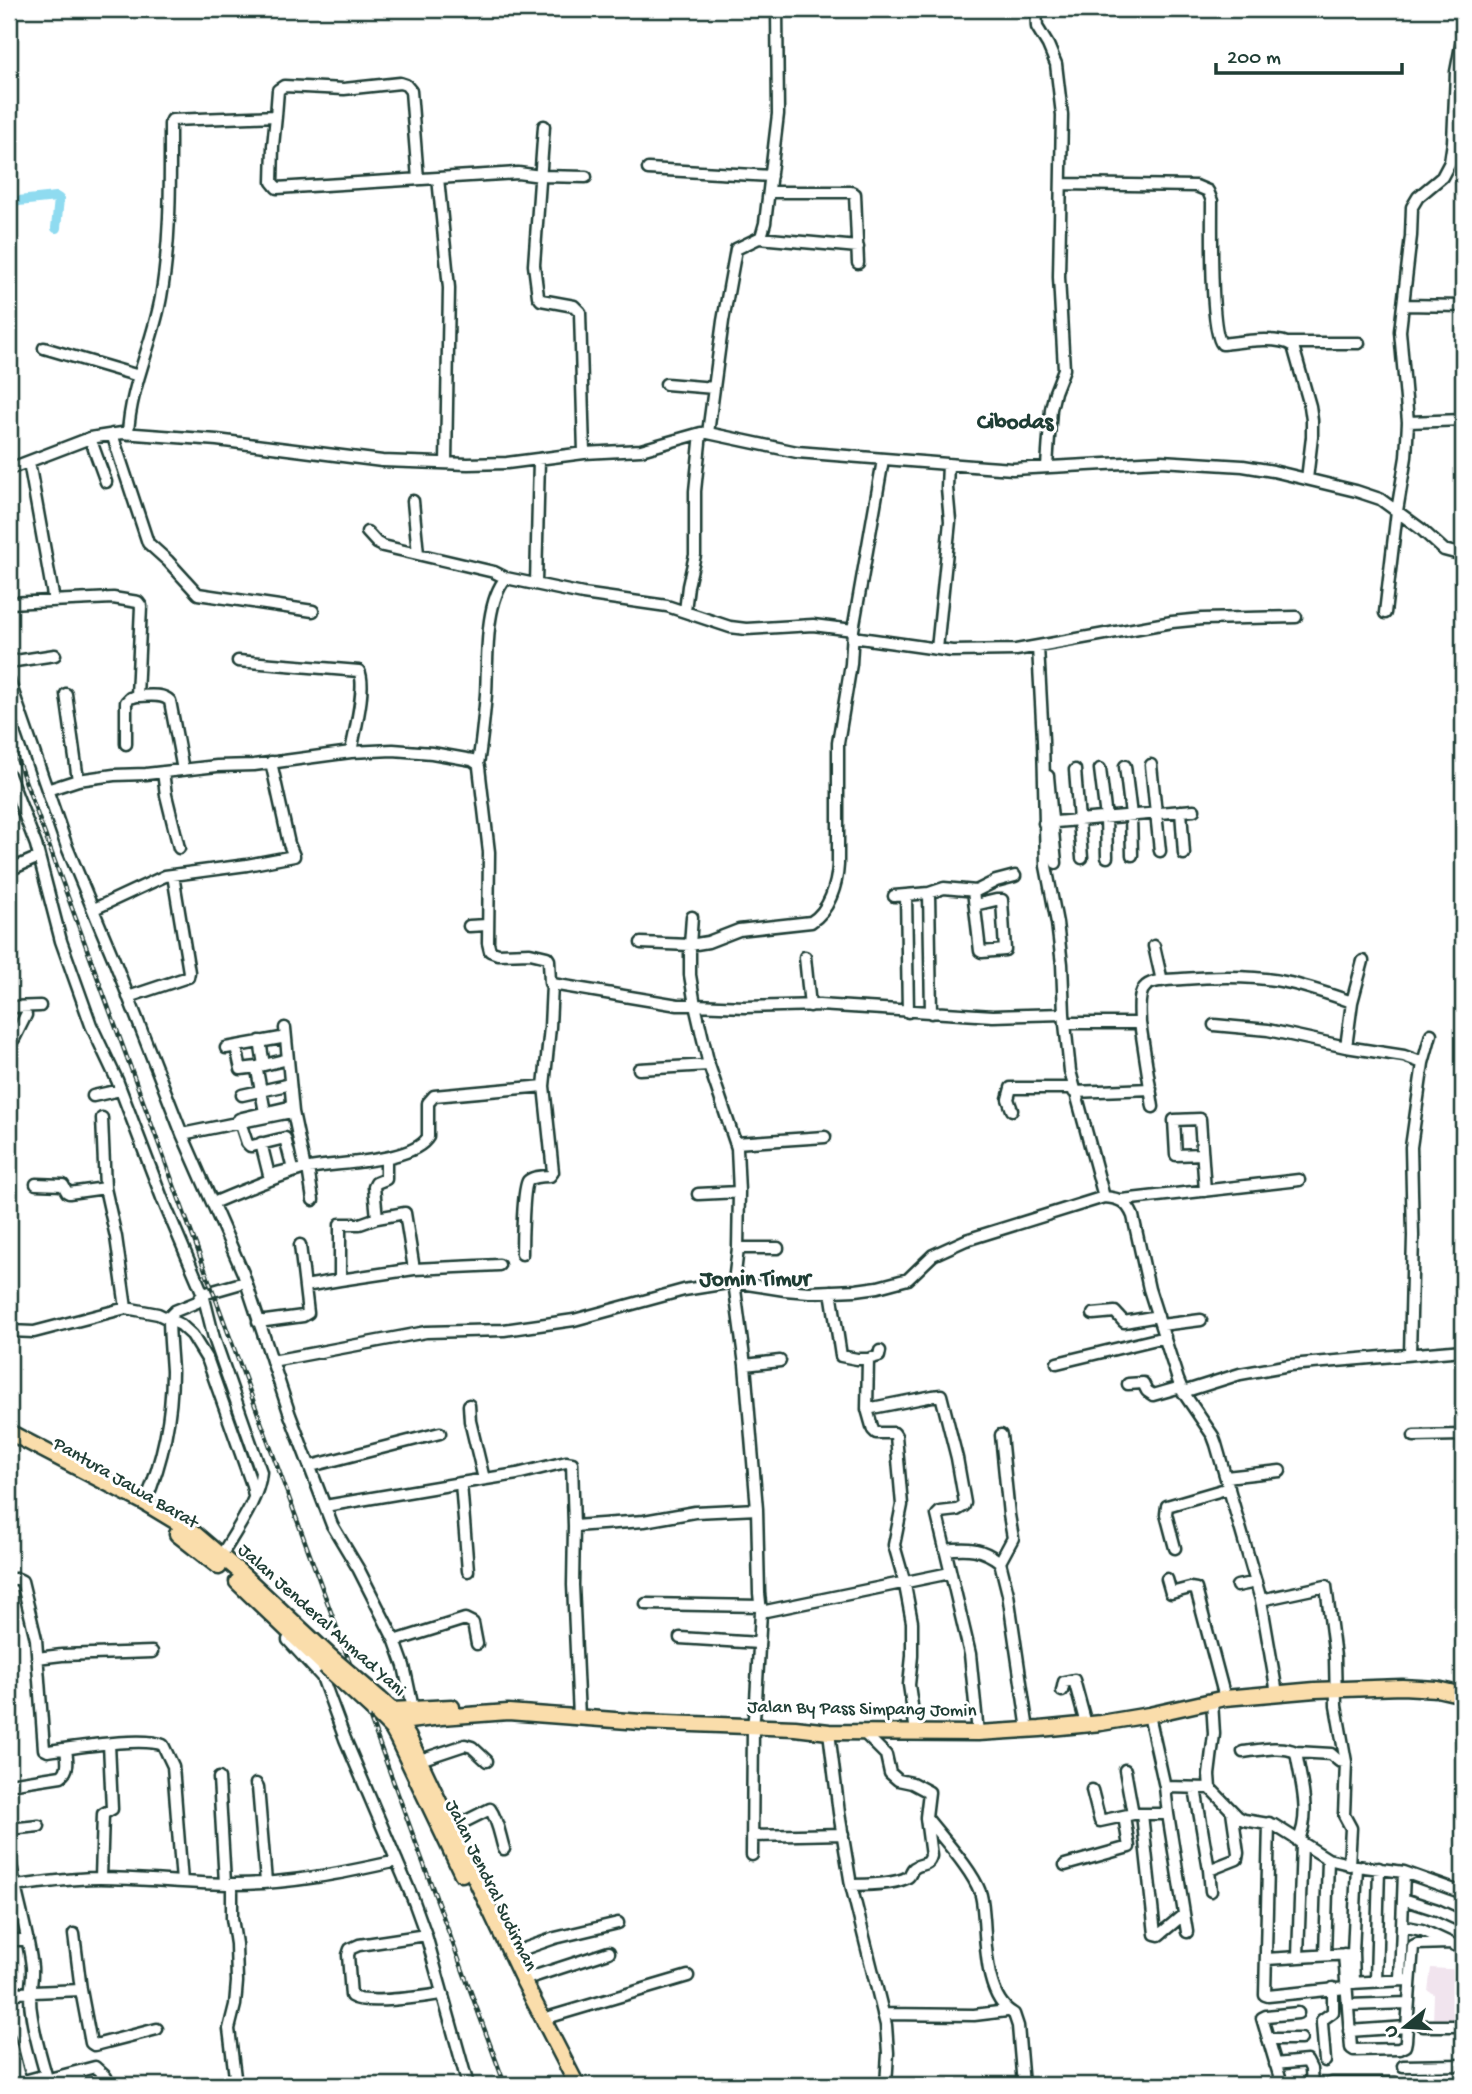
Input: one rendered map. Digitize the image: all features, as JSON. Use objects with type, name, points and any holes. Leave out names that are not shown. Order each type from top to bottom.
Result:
[{"type":"highway","name":"Jalan Jenderal Ahmad Yani","points":[[9,1432],[145,1503],[193,1532],[218,1560]]},
{"type":"highway","name":"Pantura Jawa Barat","points":[[9,1442],[156,1520],[218,1560],[238,1579]]},
{"type":"highway","name":"Jalan Jenderal Ahmad Yani","points":[[238,1579],[376,1704],[405,1715],[409,1738],[523,1980],[577,2085]]},
{"type":"highway","name":"Jalan By Pass Simpang Jomin","points":[[405,1715],[441,1717],[508,1712],[829,1732],[978,1732],[1086,1724],[1149,1715],[1219,1700],[1277,1693],[1410,1687],[1463,1695]]},
{"type":"highway","name":"Jalan Jendral Sudirman","points":[[376,1704],[402,1747],[567,2085]]},
{"type":"highway","name":"Jalan By Pass Simpang Jomin","points":[[405,1715],[479,1707],[498,1708],[508,1712]]},
{"type":"highway","points":[[409,1738],[418,1727],[441,1717]]},
{"type":"street","points":[[759,238],[765,223],[778,114],[777,9]]},
{"type":"street","points":[[1036,9],[1037,27],[1052,54],[1062,115],[1059,277],[1064,369],[1051,409],[1047,466]]},
{"type":"street","points":[[1385,613],[1406,457],[1408,422],[1400,331],[1414,201],[1441,177],[1450,162],[1456,72],[1463,35]]},
{"type":"street","points":[[418,179],[411,91],[406,85],[400,83],[339,89],[284,86],[278,90],[272,182],[277,188],[518,173],[586,177]]},
{"type":"street","points":[[128,433],[139,376],[154,330],[166,264],[171,210],[171,121],[276,116]]},
{"type":"street","points":[[544,126],[534,265],[538,296],[545,302],[574,306],[580,312],[584,453]]},
{"type":"street","points":[[648,169],[771,176]]},
{"type":"street","points":[[438,178],[449,288],[446,463]]},
{"type":"street","points":[[1062,184],[1203,188],[1208,191],[1212,201],[1215,318],[1219,343],[1359,343]]},
{"type":"street","points":[[769,192],[854,193],[858,263]]},
{"type":"street","points":[[685,611],[695,555],[695,491],[736,249],[759,238],[858,247]]},
{"type":"street","points":[[1403,305],[1463,306]]},
{"type":"street","points":[[1288,343],[1293,346],[1296,354],[1310,406],[1312,437],[1307,479]]},
{"type":"street","points":[[44,348],[139,376]]},
{"type":"street","points":[[666,384],[714,388]]},
{"type":"street","points":[[1408,422],[1463,420]]},
{"type":"street","points":[[9,469],[90,438],[128,433],[217,440],[382,461],[506,463],[584,453],[641,450],[705,433],[797,452],[1013,469],[1140,461],[1243,466],[1369,494],[1397,511],[1444,550],[1463,555]]},
{"type":"street","points":[[112,434],[148,543],[198,594],[313,611]]},
{"type":"street","points":[[90,438],[106,482]]},
{"type":"street","points":[[536,584],[539,459]]},
{"type":"street","points":[[641,943],[690,946],[739,930],[811,922],[827,905],[837,876],[838,743],[851,664],[853,634],[883,460]]},
{"type":"street","points":[[29,462],[54,601]]},
{"type":"street","points":[[937,649],[950,521],[948,464]]},
{"type":"street","points":[[413,501],[418,554]]},
{"type":"street","points":[[368,532],[383,546],[494,572],[506,578],[583,594],[657,604],[718,624],[746,629],[813,625],[937,649],[986,652],[1038,647],[1172,622],[1296,617]]},
{"type":"street","points":[[506,578],[497,589],[491,619],[478,764],[489,852],[488,943],[490,951],[498,954],[530,953],[547,957],[550,960],[552,984],[544,1086],[552,1172],[550,1176],[528,1181],[522,1254]]},
{"type":"street","points":[[9,603],[113,598],[140,603],[137,696]]},
{"type":"street","points":[[1038,647],[1049,823],[1056,863]]},
{"type":"street","points":[[9,662],[55,654]]},
{"type":"street","points":[[238,661],[359,671],[362,679],[351,752]]},
{"type":"street","points":[[9,680],[67,847],[182,1134],[245,1282],[290,1415],[326,1506],[343,1546],[359,1570],[396,1641],[404,1666],[405,1715]]},
{"type":"street","points":[[66,694],[78,780]]},
{"type":"street","points":[[126,744],[126,702],[137,696],[167,697],[183,770]]},
{"type":"street","points":[[47,790],[78,780],[114,775],[271,762],[351,752],[393,750],[432,753],[472,760],[478,764]]},
{"type":"street","points":[[94,909],[156,879],[294,856],[271,762]]},
{"type":"street","points":[[1151,765],[1160,851]]},
{"type":"street","points":[[1125,766],[1132,855]]},
{"type":"street","points":[[1100,769],[1107,857]]},
{"type":"street","points":[[1075,770],[1083,858]]},
{"type":"street","points":[[163,772],[179,848]]},
{"type":"street","points":[[9,775],[39,857],[61,941],[91,1025],[203,1294],[214,1338],[261,1472],[261,1481],[254,1497],[218,1560]]},
{"type":"street","points":[[1048,776],[1046,866],[1057,923],[1074,1090],[1104,1197]]},
{"type":"street","points":[[1049,823],[1194,810]]},
{"type":"street","points":[[1181,811],[1184,854]]},
{"type":"street","points":[[9,870],[39,857]]},
{"type":"street","points":[[128,997],[186,979],[188,975],[173,875]]},
{"type":"street","points":[[894,896],[929,893],[944,888],[973,891],[1015,876]]},
{"type":"street","points":[[973,891],[980,951],[1004,951],[1006,947],[1002,900],[975,905]]},
{"type":"street","points":[[929,893],[931,1013]]},
{"type":"street","points":[[906,895],[908,1012]]},
{"type":"street","points":[[692,917],[690,975],[695,1005],[709,1065],[736,1143],[739,1192],[738,1248],[734,1282],[745,1365],[757,1509],[761,1609],[753,1726],[752,1855]]},
{"type":"street","points":[[470,926],[487,925]]},
{"type":"street","points":[[1154,946],[1161,981]]},
{"type":"street","points":[[805,957],[810,1006]]},
{"type":"street","points":[[1346,1047],[1352,1002],[1363,961]]},
{"type":"street","points":[[1153,1107],[1140,1023],[1143,989],[1147,985],[1212,976],[1249,978],[1288,983],[1352,1002]]},
{"type":"street","points":[[552,984],[657,1002],[695,1005],[810,1006],[1140,1023]]},
{"type":"street","points":[[9,1007],[40,1006]]},
{"type":"street","points":[[9,1041],[16,1035],[26,1015]]},
{"type":"street","points":[[1214,1026],[1268,1030],[1404,1056],[1423,1063]]},
{"type":"street","points":[[284,1060],[241,1069],[231,1047],[283,1033],[293,1112],[313,1200]]},
{"type":"street","points":[[1410,1354],[1413,1236],[1411,1147],[1423,1063],[1431,1034]]},
{"type":"street","points":[[182,1134],[266,1114],[261,1091],[260,1041]]},
{"type":"street","points":[[639,1069],[709,1065]]},
{"type":"street","points":[[242,1095],[287,1085]]},
{"type":"street","points":[[213,1203],[307,1169],[386,1158],[418,1146],[428,1137],[428,1102],[434,1096],[544,1086]]},
{"type":"street","points":[[1012,1110],[1008,1099],[1010,1088],[1151,1089]]},
{"type":"street","points":[[93,1096],[120,1090]]},
{"type":"street","points":[[102,1118],[105,1188],[116,1237],[126,1308]]},
{"type":"street","points":[[1202,1154],[1176,1156],[1174,1121],[1200,1119],[1205,1191]]},
{"type":"street","points":[[238,1121],[251,1146],[261,1143],[290,1137],[293,1169],[271,1176],[268,1174],[261,1143]]},
{"type":"street","points":[[736,1143],[825,1137]]},
{"type":"street","points":[[377,1218],[374,1187],[376,1183],[386,1179],[386,1158]]},
{"type":"street","points":[[272,1362],[426,1332],[504,1330],[574,1321],[684,1290],[734,1282],[785,1290],[856,1290],[904,1281],[933,1255],[947,1247],[1104,1197],[1122,1200],[1299,1180]]},
{"type":"street","points":[[36,1184],[59,1183],[69,1193],[105,1188]]},
{"type":"street","points":[[698,1194],[739,1192]]},
{"type":"street","points":[[1122,1200],[1128,1205],[1133,1216],[1149,1289],[1182,1390],[1213,1436],[1261,1600],[1277,1693]]},
{"type":"street","points":[[340,1280],[340,1224],[360,1224],[405,1213],[414,1269]]},
{"type":"street","points":[[258,1322],[308,1313],[300,1245]]},
{"type":"street","points":[[738,1248],[778,1248]]},
{"type":"street","points":[[305,1286],[414,1269],[499,1265]]},
{"type":"street","points":[[145,1503],[161,1462],[170,1420],[172,1370],[169,1317],[175,1311],[197,1302],[203,1294],[245,1282]]},
{"type":"street","points":[[831,1291],[841,1356],[868,1359],[878,1356],[880,1351]]},
{"type":"street","points":[[9,1331],[34,1332],[126,1308],[150,1311],[169,1317],[181,1325],[192,1335],[208,1361],[254,1497]]},
{"type":"street","points":[[1093,1314],[1115,1312],[1124,1322],[1201,1321]]},
{"type":"street","points":[[1057,1363],[1165,1337]]},
{"type":"street","points":[[1128,1384],[1143,1383],[1153,1395],[1258,1370],[1311,1362],[1463,1350]]},
{"type":"street","points":[[868,1359],[866,1409],[874,1432],[894,1433],[896,1436],[902,1505],[894,1545],[912,1622],[909,1685],[916,1732]]},
{"type":"street","points":[[745,1365],[780,1361]]},
{"type":"street","points":[[866,1409],[933,1396],[943,1397],[965,1506],[937,1515],[970,1654],[978,1732]]},
{"type":"street","points":[[469,1405],[470,1421],[484,1479]]},
{"type":"street","points":[[311,1466],[440,1433]]},
{"type":"street","points":[[1000,1435],[1013,1542],[1000,1562]]},
{"type":"street","points":[[1414,1436],[1463,1435]]},
{"type":"street","points":[[326,1506],[570,1462],[579,1717]]},
{"type":"street","points":[[1175,1548],[1166,1514],[1167,1506],[1227,1483],[1280,1471]]},
{"type":"street","points":[[461,1483],[468,1571]]},
{"type":"street","points":[[574,1526],[644,1521],[695,1511],[757,1509]]},
{"type":"street","points":[[945,1550],[977,1549],[1000,1562],[1008,1594],[1028,1730]]},
{"type":"street","points":[[646,1604],[761,1609],[905,1584],[950,1573]]},
{"type":"street","points":[[9,1579],[20,1580],[23,1584],[33,1623],[43,1747],[46,1751],[109,1744],[152,1742],[163,1745],[173,1766],[182,1882]]},
{"type":"street","points":[[238,1579],[247,1600],[322,1677],[426,1936],[468,2085]]},
{"type":"street","points":[[1167,1579],[1171,1592],[1196,1589],[1219,1700],[1209,1775],[1210,1788],[1244,1820],[1269,1823],[1282,1829],[1328,1859],[1353,1866],[1404,1872],[1463,1893]]},
{"type":"street","points":[[1237,1586],[1256,1582]]},
{"type":"street","points":[[1261,1600],[1326,1586],[1335,1657],[1335,1706],[1346,1762],[1344,1815],[1351,1828],[1353,1866],[1348,2005],[1352,2049],[1399,2049],[1406,2043],[1408,2003],[1402,1926],[1404,1872]]},
{"type":"street","points":[[396,1641],[465,1619],[473,1623],[477,1644]]},
{"type":"street","points":[[680,1638],[759,1643]]},
{"type":"street","points":[[37,1658],[152,1652]]},
{"type":"street","points":[[1062,1691],[1064,1682],[1074,1680],[1086,1724]]},
{"type":"street","points":[[1149,1715],[1165,1787],[1167,1814],[1187,1931]]},
{"type":"street","points":[[829,1732],[851,1885],[883,2014],[888,2053],[886,2085]]},
{"type":"street","points":[[851,1885],[898,1880],[926,1864],[931,1856],[926,1817],[929,1792],[912,1783],[898,1780],[890,1773],[886,1755],[864,1732]]},
{"type":"street","points":[[101,1878],[103,1814],[112,1808],[109,1744]]},
{"type":"street","points":[[420,1760],[465,1745],[472,1747],[487,1761]]},
{"type":"street","points":[[9,1784],[65,1774],[66,1749]]},
{"type":"street","points":[[1243,1752],[1292,1749],[1296,1752],[1331,1754],[1339,1761],[1346,1762]]},
{"type":"street","points":[[1296,1752],[1304,1804],[1300,1842],[1298,1956]]},
{"type":"street","points":[[1125,1770],[1155,1934],[1158,1935],[1183,1915]]},
{"type":"street","points":[[219,1778],[236,1944],[237,1982],[229,2029],[236,2085]]},
{"type":"street","points":[[256,1784],[265,1882]]},
{"type":"street","points":[[1165,1787],[1210,1788]]},
{"type":"street","points":[[1195,1788],[1211,1891]]},
{"type":"street","points":[[1092,1790],[1098,1820],[1167,1814]]},
{"type":"street","points":[[452,1828],[490,1809],[504,1849]]},
{"type":"street","points":[[1209,1870],[1237,1859],[1232,1811]]},
{"type":"street","points":[[1065,1865],[1129,1847],[1133,1815]]},
{"type":"street","points":[[926,1817],[981,1893],[992,1984],[1001,2003],[1007,2011],[1014,2014],[1018,2026],[1023,2085]]},
{"type":"street","points":[[1269,1823],[1265,1994],[1267,1996],[1376,1981],[1405,1980]]},
{"type":"street","points":[[9,1829],[39,1826]]},
{"type":"street","points":[[751,1836],[843,1834]]},
{"type":"street","points":[[9,1853],[28,1940],[33,1976],[29,1993],[32,2018],[50,2079]]},
{"type":"street","points":[[1325,1955],[1328,1859]]},
{"type":"street","points":[[15,1886],[76,1878],[265,1882],[332,1874],[397,1861]]},
{"type":"street","points":[[1376,1981],[1379,1868]]},
{"type":"street","points":[[1403,1899],[1463,1922]]},
{"type":"street","points":[[512,1953],[555,1938],[618,1923]]},
{"type":"street","points":[[1402,1926],[1422,1930],[1463,1949]]},
{"type":"street","points":[[74,1934],[81,1990],[94,2045],[157,2029]]},
{"type":"street","points":[[426,1936],[359,1945],[350,1949],[348,1955],[351,1996],[356,1999],[387,2000],[443,1994]]},
{"type":"street","points":[[9,1940],[28,1940]]},
{"type":"street","points":[[1405,1980],[1415,1945],[1449,1943]]},
{"type":"street","points":[[523,1980],[609,1952]]},
{"type":"street","points":[[1266,1959],[1348,1954]]},
{"type":"street","points":[[543,2019],[688,1976]]},
{"type":"street","points":[[1325,2061],[1322,2020],[1333,2012],[1333,1988]]},
{"type":"street","points":[[9,1993],[81,1990]]},
{"type":"street","points":[[1348,2005],[1408,2003]]},
{"type":"street","points":[[883,2014],[974,2015],[1007,2011]]},
{"type":"street","points":[[1282,2085],[1263,2017],[1298,2013]]},
{"type":"street","points":[[1423,2026],[1463,2026]]},
{"type":"street","points":[[1349,2031],[1407,2027]]},
{"type":"street","points":[[9,2038],[11,2059],[23,2083]]},
{"type":"street","points":[[1268,2039],[1301,2039]]},
{"type":"street","points":[[1275,2064],[1307,2061],[1311,2069],[1312,2085]]},
{"type":"street","points":[[1403,2066],[1463,2065]]},
{"type":"street","points":[[9,2085],[50,2079],[95,2067],[110,2085]]},
{"type":"street","points":[[77,2072],[81,2085]]},
{"type":"street","points":[[1325,2085],[1399,2085]]},
{"type":"shaded area","points":[[1431,1968],[1463,1970],[1463,2022],[1433,2022],[1434,1994],[1428,1991]]},
{"type":"waterway","points":[[9,202],[56,197],[59,199],[56,228]]},
{"type":"railway","points":[[9,737],[505,2085]]},
{"type":"district","name":"Cibodas","points":[[1015,423]]},
{"type":"district","name":"Jomin Timur","points":[[755,1280]]}]
